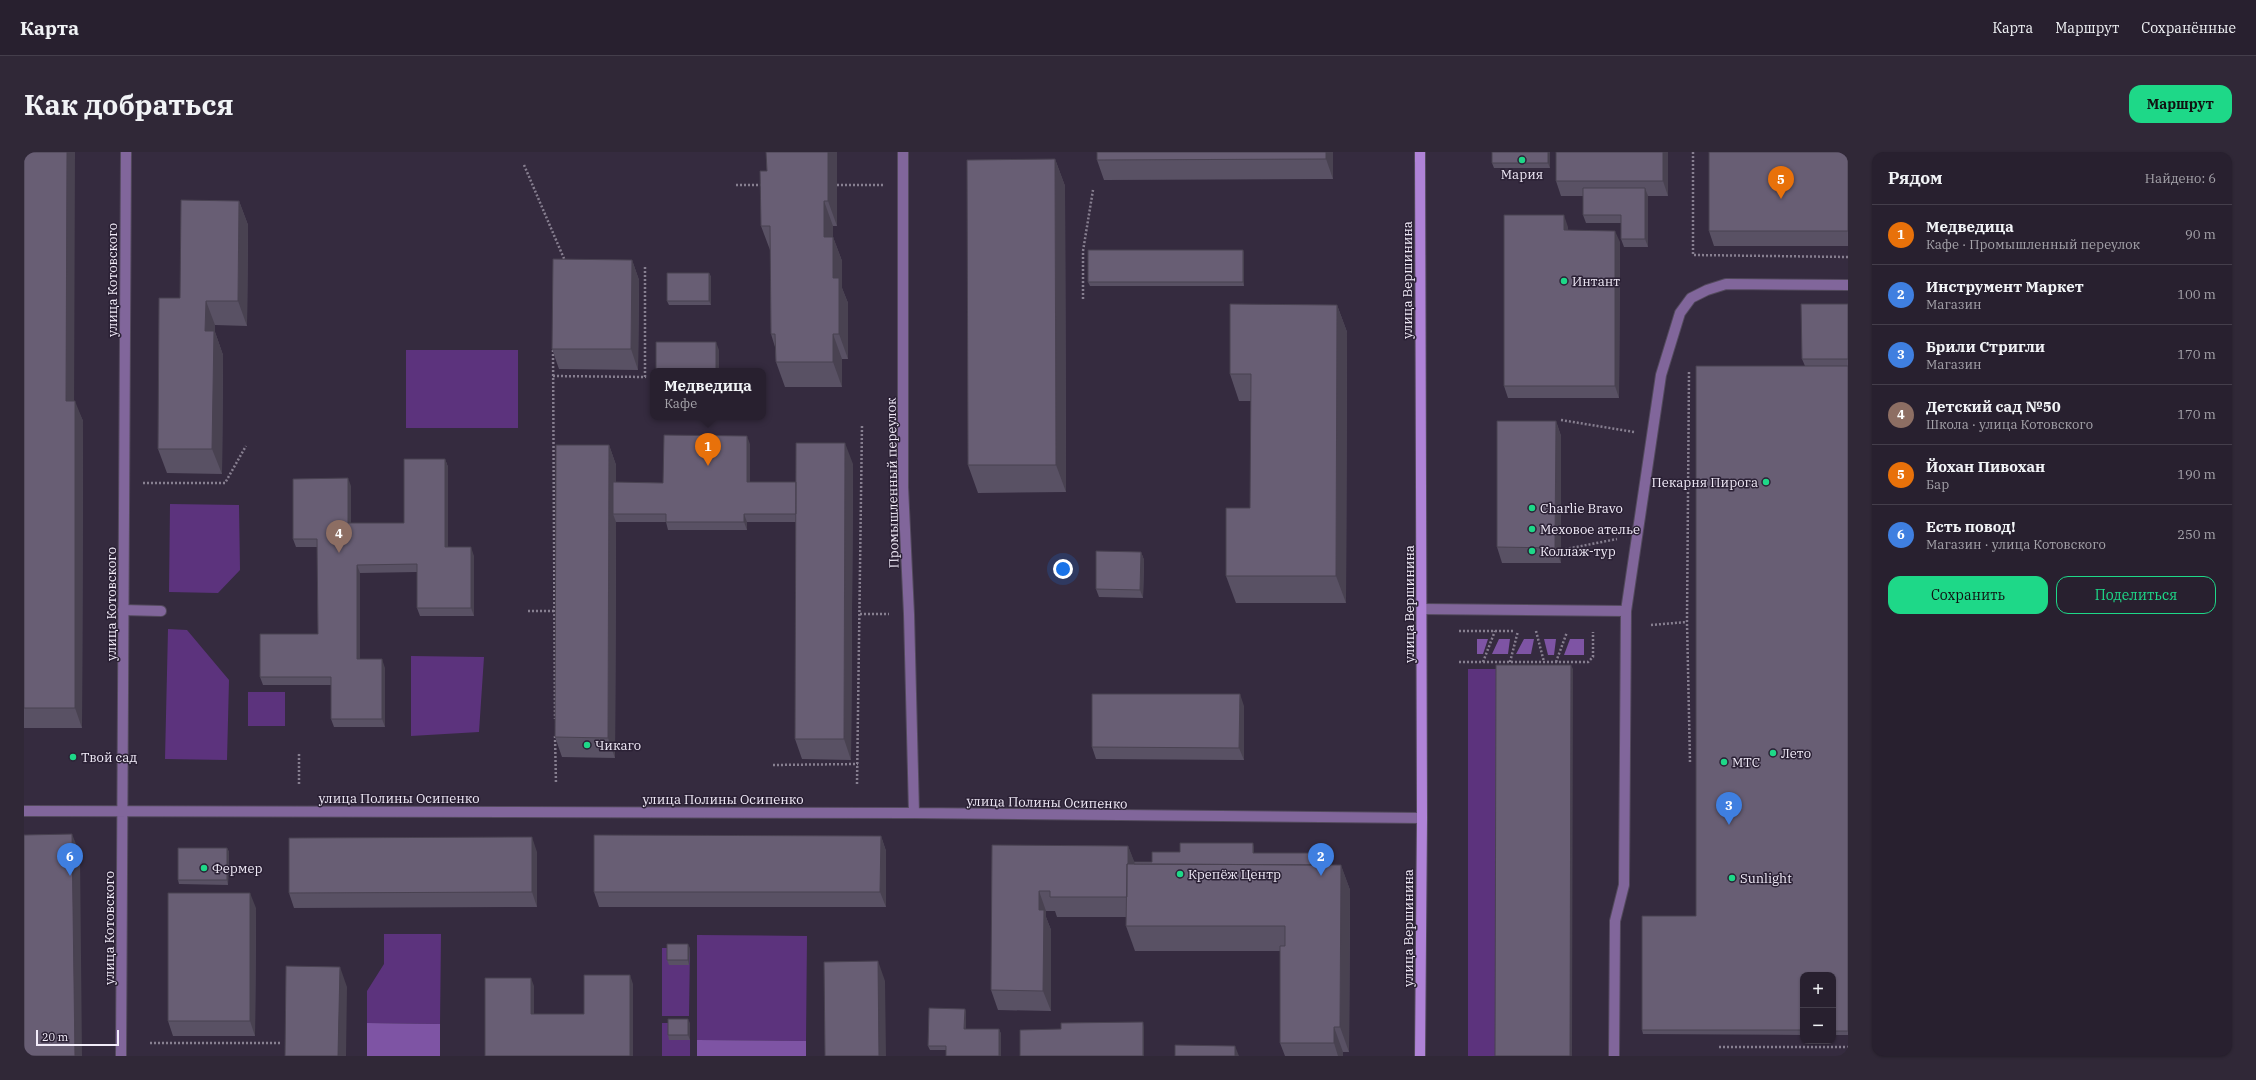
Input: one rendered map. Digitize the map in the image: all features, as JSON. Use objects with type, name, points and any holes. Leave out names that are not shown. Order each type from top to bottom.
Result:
[{"type":"street","name":"улица Котовского","points":[[121,1056],[126,152]]},
{"type":"street","name":"Промышленный переулок","points":[[903,152],[903,487],[909,614],[914,813]]},
{"type":"street","name":"улица Вершинина","points":[[1420,152],[1422,609],[1420,1056]]},
{"type":"street","points":[[1614,1056],[1615,921],[1624,884],[1626,611],[1660,375],[1680,313],[1691,298],[1707,290],[1726,284],[1848,285]]},
{"type":"street","points":[[1422,609],[1626,611]]},
{"type":"street","points":[[123,610],[161,611]]},
{"type":"street","name":"улица Полины Осипенко","points":[[24,811],[122,810],[914,813],[1422,818]]},
{"type":"path","points":[[1693,152],[1693,255],[1848,257]]},
{"type":"path","points":[[524,165],[566,266]]},
{"type":"path","points":[[736,185],[768,185]]},
{"type":"path","points":[[837,185],[903,186]]},
{"type":"path","points":[[1083,299],[1083,251],[1093,190]]},
{"type":"path","points":[[553,376],[645,377],[645,265]]},
{"type":"path","points":[[553,344],[555,440],[555,721]]},
{"type":"path","points":[[1689,372],[1687,622],[1690,762]]},
{"type":"path","points":[[1561,420],[1624,430]]},
{"type":"path","points":[[857,784],[862,425]]},
{"type":"path","points":[[124,482],[225,482],[246,446]]},
{"type":"path","points":[[1561,550],[1637,536]]},
{"type":"path","points":[[528,611],[554,611]]},
{"type":"path","points":[[860,614],[909,614]]},
{"type":"path","points":[[1651,626],[1687,622]]},
{"type":"path","points":[[1483,662],[1495,632]]},
{"type":"path","points":[[1510,662],[1518,632]]},
{"type":"path","points":[[1536,632],[1544,662]]},
{"type":"path","points":[[1556,662],[1567,632]]},
{"type":"path","points":[[1460,662],[1590,661],[1593,657],[1593,632]]},
{"type":"path","points":[[555,729],[556,784]]},
{"type":"path","points":[[299,754],[299,784]]},
{"type":"path","points":[[773,765],[858,764]]},
{"type":"path","points":[[150,1043],[281,1043]]},
{"type":"path","points":[[1719,1047],[1848,1047]]},
{"type":"shaded area","points":[[406,350],[518,350],[518,428],[406,428]]},
{"type":"shaded area","points":[[170,504],[239,505],[240,570],[218,593],[169,592]]},
{"type":"shaded area","points":[[168,629],[187,630],[229,680],[227,760],[165,759]]},
{"type":"shaded area","points":[[1477,639],[1488,639],[1483,654],[1477,654]]},
{"type":"shaded area","points":[[1499,639],[1510,639],[1508,654],[1492,654]]},
{"type":"shaded area","points":[[1524,639],[1534,639],[1531,654],[1516,654]]},
{"type":"shaded area","points":[[1544,639],[1556,639],[1554,655],[1548,655]]},
{"type":"shaded area","points":[[1570,639],[1584,639],[1584,655],[1564,655]]},
{"type":"shaded area","points":[[411,656],[484,657],[479,732],[411,736]]},
{"type":"shaded area","points":[[1468,669],[1497,669],[1497,1056],[1468,1056]]},
{"type":"shaded area","points":[[248,692],[285,692],[285,726],[248,726]]},
{"type":"shaded area","points":[[384,934],[441,934],[440,1024],[367,1023],[367,991],[384,964]]},
{"type":"shaded area","points":[[697,935],[807,936],[806,1041],[697,1040]]},
{"type":"shaded area","points":[[662,948],[690,948],[689,1016],[662,1016]]},
{"type":"shaded area","points":[[367,1023],[440,1024],[440,1056],[367,1056]]},
{"type":"shaded area","points":[[662,1023],[690,1023],[690,1056],[662,1056]]},
{"type":"shaded area","points":[[697,1040],[806,1041],[806,1056],[697,1056]]},
{"type":"building","points":[[24,152],[67,152],[66,401],[75,401],[75,708],[24,708]]},
{"type":"building","points":[[766,152],[828,152],[828,201],[824,201],[824,237],[833,237],[833,278],[839,278],[839,334],[833,334],[833,362],[776,362],[775,334],[771,334],[770,226],[761,226],[760,171],[767,171]]},
{"type":"building","points":[[1097,152],[1326,152],[1326,159],[1097,160]]},
{"type":"building","name":"Мария","points":[[1492,152],[1548,152],[1548,163],[1492,163]]},
{"type":"building","points":[[1556,152],[1663,152],[1663,181],[1556,181]]},
{"type":"building","points":[[1709,152],[1848,152],[1848,231],[1709,231]]},
{"type":"building","points":[[1055,159],[1056,465],[968,465],[967,160]]},
{"type":"building","points":[[1583,188],[1645,188],[1645,239],[1621,239],[1621,215],[1583,215]]},
{"type":"building","points":[[181,200],[239,201],[238,301],[206,301],[205,331],[214,331],[212,449],[158,449],[159,298],[180,298]]},
{"type":"building","name":"Интант","points":[[1504,215],[1564,215],[1564,230],[1615,231],[1615,386],[1504,386]]},
{"type":"building","points":[[1088,250],[1243,250],[1243,282],[1088,282]]},
{"type":"building","points":[[553,259],[632,260],[631,349],[552,349]]},
{"type":"building","points":[[667,273],[709,273],[709,301],[667,301]]},
{"type":"building","points":[[1230,304],[1337,305],[1336,576],[1226,576],[1226,508],[1250,508],[1251,374],[1230,374]]},
{"type":"building","points":[[1801,304],[1848,304],[1848,359],[1802,359]]},
{"type":"building","points":[[656,342],[716,342],[716,368],[656,368]]},
{"type":"building","name":"Лето","points":[[1696,366],[1848,366],[1848,1031],[1836,1031],[1836,972],[1800,972],[1800,1030],[1642,1030],[1642,916],[1696,916]]},
{"type":"building","points":[[1497,421],[1556,421],[1555,548],[1497,547]]},
{"type":"building","points":[[664,435],[747,436],[747,482],[796,482],[796,514],[744,514],[744,522],[666,522],[666,514],[613,514],[613,482],[663,483]]},
{"type":"building","points":[[796,443],[845,443],[844,739],[795,739]]},
{"type":"building","points":[[556,445],[609,445],[608,738],[555,737]]},
{"type":"building","points":[[404,459],[445,459],[445,547],[471,547],[471,608],[417,608],[417,564],[357,565],[357,659],[382,659],[382,719],[331,719],[331,677],[260,677],[260,634],[318,634],[317,539],[293,539],[293,479],[348,478],[348,523],[404,523]]},
{"type":"building","points":[[1096,551],[1141,552],[1140,590],[1096,589]]},
{"type":"building","points":[[1496,665],[1571,665],[1570,1056],[1495,1056]]},
{"type":"building","points":[[1092,694],[1240,694],[1239,748],[1092,747]]},
{"type":"building","points":[[72,834],[75,1056],[24,1056],[24,835]]},
{"type":"building","points":[[594,835],[881,836],[880,892],[594,892]]},
{"type":"building","points":[[532,837],[532,892],[289,893],[289,838]]},
{"type":"building","points":[[1180,843],[1253,843],[1253,853],[1331,853],[1331,865],[1134,864],[1134,862],[1152,862],[1152,852],[1180,852]]},
{"type":"building","points":[[992,845],[1128,846],[1127,897],[1050,897],[1050,891],[1039,891],[1039,910],[1044,910],[1043,991],[991,990]]},
{"type":"building","points":[[178,848],[227,848],[227,880],[178,880]]},
{"type":"building","points":[[1127,864],[1341,865],[1340,1027],[1334,1027],[1334,1043],[1280,1043],[1280,946],[1285,946],[1285,926],[1126,926]]},
{"type":"building","points":[[168,893],[250,893],[250,1021],[168,1021]]},
{"type":"building","points":[[667,944],[688,944],[688,960],[667,960]]},
{"type":"building","points":[[878,961],[879,1056],[825,1056],[824,962]]},
{"type":"building","points":[[286,966],[340,967],[338,1056],[285,1056]]},
{"type":"building","points":[[584,975],[630,975],[630,1056],[485,1056],[485,978],[531,978],[531,1014],[584,1014]]},
{"type":"building","points":[[929,1008],[965,1009],[964,1029],[999,1029],[999,1056],[946,1056],[946,1046],[928,1046]]},
{"type":"building","points":[[668,1019],[688,1019],[688,1035],[668,1035]]},
{"type":"building","points":[[1143,1022],[1143,1056],[1020,1056],[1020,1030],[1061,1029],[1061,1023]]},
{"type":"building","points":[[1175,1045],[1235,1046],[1235,1056],[1175,1056]]},
{"type":"place","name":"Мария","points":[[1522,160]]},
{"type":"place","name":"Йохан Пивохан","points":[[1781,199]]},
{"type":"place","name":"Интант","points":[[1564,281]]},
{"type":"place","name":"Медведица","points":[[708,466]]},
{"type":"place","name":"Пекарня Пирога","points":[[1766,482]]},
{"type":"place","name":"Charlie Bravo","points":[[1532,508]]},
{"type":"place","name":"Меховое ателье","points":[[1532,529]]},
{"type":"place","name":"Коллаж-тур","points":[[1532,551]]},
{"type":"place","name":"Детский сад №50","points":[[339,553]]},
{"type":"place","name":"Чикаго","points":[[587,745]]},
{"type":"place","name":"Лето","points":[[1773,753]]},
{"type":"place","name":"Твой сад","points":[[73,757]]},
{"type":"place","name":"МТС","points":[[1724,762]]},
{"type":"place","name":"Брили Стригли","points":[[1729,825]]},
{"type":"place","name":"Фермер","points":[[204,868]]},
{"type":"place","name":"Крепёж Центр","points":[[1180,874]]},
{"type":"place","name":"Есть повод!","points":[[70,876]]},
{"type":"place","name":"Инструмент Маркет","points":[[1321,876]]},
{"type":"place","name":"Sunlight","points":[[1732,878]]}]
